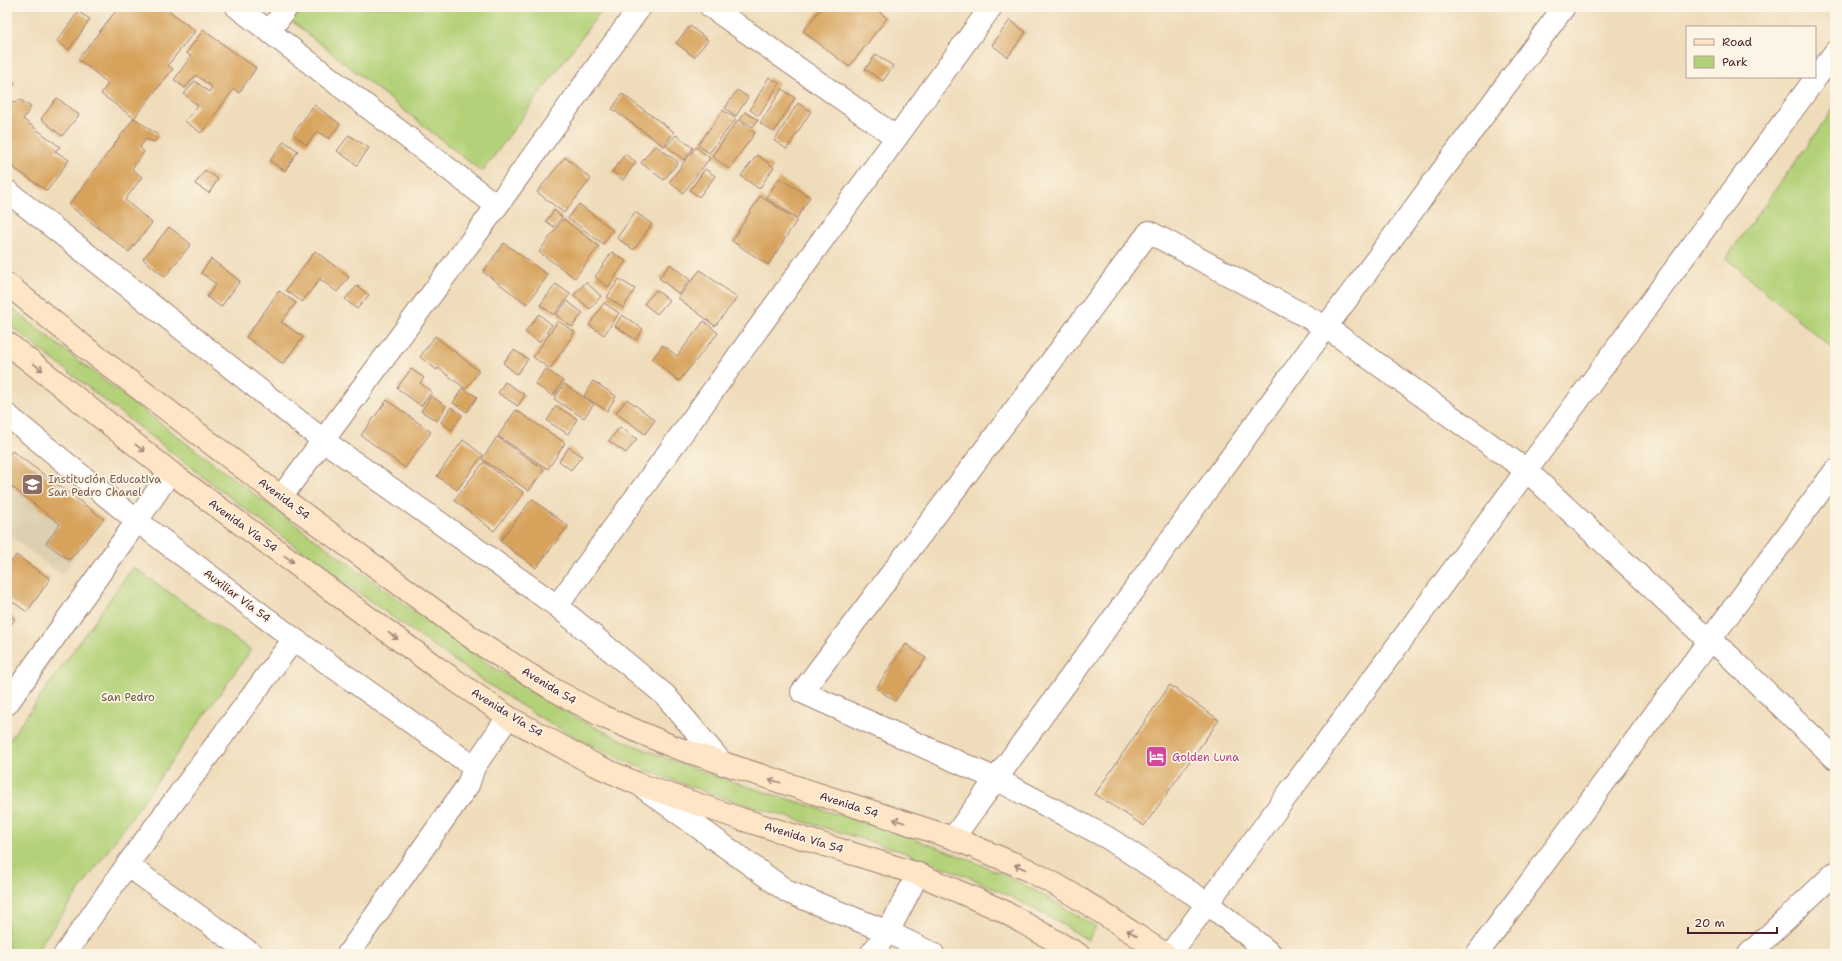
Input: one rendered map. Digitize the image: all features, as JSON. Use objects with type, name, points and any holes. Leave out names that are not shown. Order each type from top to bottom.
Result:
[{"type":"main road","name":"Avenida 54","points":[[7,284],[86,348],[281,497],[479,643],[549,687],[604,717],[643,735],[723,764],[953,838],[1027,870],[1087,904],[1165,954]]},
{"type":"main road","name":"Avenida Vía 54","points":[[7,343],[170,472],[429,663],[508,717],[596,765],[638,784],[741,819],[918,874],[1001,910],[1078,954]]},
{"type":"street","points":[[238,7],[497,206]]},
{"type":"street","points":[[270,31],[287,7]]},
{"type":"street","points":[[281,497],[497,206],[640,7]]},
{"type":"street","points":[[711,7],[896,137]]},
{"type":"street","points":[[557,606],[991,7]]},
{"type":"street","points":[[953,838],[1326,327],[1564,7]]},
{"type":"street","points":[[1816,78],[1835,52]]},
{"type":"street","points":[[1170,954],[1816,78]]},
{"type":"street","points":[[7,191],[324,441],[557,606],[665,695],[723,764]]},
{"type":"street","points":[[1271,954],[1207,902],[1108,838],[996,779],[802,692],[1149,232],[1326,327],[1526,470],[1709,641],[1725,652],[1835,758]]},
{"type":"street","name":"Auxiliar Vía 54","points":[[7,415],[137,521],[294,639],[474,767]]},
{"type":"street","points":[[1477,954],[1835,471]]},
{"type":"street","points":[[7,704],[170,472]]},
{"type":"street","points":[[65,954],[127,865],[294,639]]},
{"type":"street","points":[[348,954],[468,785],[474,767],[508,717]]},
{"type":"street","points":[[638,784],[788,892],[888,932],[933,954]]},
{"type":"street","points":[[127,865],[252,954]]},
{"type":"street","points":[[1749,954],[1835,872]]},
{"type":"street","points":[[871,954],[888,932],[918,874]]},
{"type":"shaded area","name":"Institución Educativa San Pedro Chanel","points":[[9,448],[104,519],[61,575],[7,533],[7,450]]},
{"type":"green space","points":[[299,7],[604,7],[482,172],[290,20]]},
{"type":"green space","points":[[1835,107],[1835,351],[1726,258]]},
{"type":"green space","points":[[7,304],[140,408],[321,544],[483,660],[513,680],[575,717],[607,733],[701,771],[847,817],[944,850],[1005,875],[1032,889],[1096,927],[1088,940],[994,888],[945,867],[857,837],[709,793],[672,780],[601,750],[545,720],[518,704],[466,669],[388,614],[243,507],[148,434],[7,323]]},
{"type":"green space","name":"San Pedro","points":[[133,567],[251,650],[34,954],[7,954],[7,743]]},
{"type":"building","points":[[119,7],[169,7],[167,9],[195,31],[168,65],[173,69],[134,118],[101,94],[108,83],[78,59]]},
{"type":"building","points":[[822,7],[873,7],[887,18],[849,67],[803,31]]},
{"type":"building","points":[[78,12],[90,19],[69,50],[57,41]]},
{"type":"building","points":[[1010,20],[1026,32],[1008,57],[992,45]]},
{"type":"building","points":[[690,26],[708,40],[694,57],[676,43]]},
{"type":"building","points":[[203,30],[256,68],[239,93],[234,89],[201,133],[185,121],[198,106],[184,94],[195,81],[209,92],[212,87],[196,75],[185,88],[174,80],[191,56],[186,53]]},
{"type":"building","points":[[876,54],[893,66],[883,81],[865,69]]},
{"type":"building","points":[[7,77],[15,83],[7,93]]},
{"type":"building","points":[[769,77],[779,83],[759,116],[750,110]]},
{"type":"building","points":[[782,89],[795,98],[774,132],[760,123]]},
{"type":"building","points":[[737,90],[748,97],[736,116],[725,108]]},
{"type":"building","points":[[622,94],[674,132],[664,146],[612,109]]},
{"type":"building","points":[[7,97],[15,103],[19,99],[31,107],[23,119],[60,147],[55,151],[69,160],[47,191],[7,163]]},
{"type":"building","points":[[57,98],[79,115],[62,136],[41,119]]},
{"type":"building","points":[[798,103],[811,111],[787,149],[774,141]]},
{"type":"building","points":[[314,105],[340,124],[329,139],[317,131],[307,145],[293,134]]},
{"type":"building","points":[[723,110],[736,119],[709,153],[698,145]]},
{"type":"building","points":[[745,112],[758,120],[753,127],[740,119]]},
{"type":"building","points":[[134,118],[159,136],[154,142],[146,139],[140,147],[144,152],[132,169],[142,177],[125,200],[152,223],[129,252],[69,205]]},
{"type":"building","points":[[738,120],[755,133],[729,169],[712,156]]},
{"type":"building","points":[[349,135],[369,148],[357,165],[337,151]]},
{"type":"building","points":[[676,135],[693,148],[684,160],[666,146]]},
{"type":"building","points":[[284,141],[298,151],[285,171],[270,161]]},
{"type":"building","points":[[655,145],[678,162],[664,180],[641,163]]},
{"type":"building","points":[[696,147],[710,158],[683,193],[669,182]]},
{"type":"building","points":[[625,154],[636,162],[623,180],[612,172]]},
{"type":"building","points":[[757,155],[774,167],[759,189],[741,176]]},
{"type":"building","points":[[565,157],[591,179],[564,213],[537,192]]},
{"type":"building","points":[[705,169],[715,176],[699,197],[690,190]]},
{"type":"building","points":[[205,170],[218,179],[209,193],[195,184]]},
{"type":"building","points":[[779,178],[810,197],[797,218],[766,198]]},
{"type":"building","points":[[760,196],[797,220],[768,265],[732,241]]},
{"type":"building","points":[[579,204],[613,230],[603,244],[568,218]]},
{"type":"building","points":[[554,210],[562,217],[554,227],[546,221]]},
{"type":"building","points":[[635,212],[652,224],[634,250],[617,238]]},
{"type":"building","points":[[563,219],[599,246],[575,278],[539,252]]},
{"type":"building","points":[[169,227],[191,244],[165,277],[143,259]]},
{"type":"building","points":[[504,243],[548,275],[527,304],[483,272]]},
{"type":"building","points":[[315,251],[349,277],[337,292],[320,279],[302,302],[286,290]]},
{"type":"building","points":[[612,252],[626,261],[608,287],[595,277]]},
{"type":"building","points":[[211,259],[240,281],[221,307],[207,297],[216,284],[201,273]]},
{"type":"building","points":[[670,264],[690,280],[679,294],[659,278]]},
{"type":"building","points":[[700,270],[737,298],[715,326],[678,298]]},
{"type":"building","points":[[619,279],[635,289],[623,308],[607,297]]},
{"type":"building","points":[[586,282],[601,296],[590,309],[574,295]]},
{"type":"building","points":[[556,284],[570,294],[554,315],[540,305]]},
{"type":"building","points":[[357,286],[369,295],[357,309],[345,299]]},
{"type":"building","points":[[656,290],[669,300],[657,314],[644,304]]},
{"type":"building","points":[[279,291],[296,303],[281,322],[303,337],[283,364],[246,337]]},
{"type":"building","points":[[567,301],[583,313],[572,327],[556,315]]},
{"type":"building","points":[[604,303],[619,313],[604,335],[589,325]]},
{"type":"building","points":[[539,314],[552,325],[539,342],[525,332]]},
{"type":"building","points":[[622,315],[643,329],[636,340],[615,326]]},
{"type":"building","points":[[558,321],[575,332],[550,369],[533,357]]},
{"type":"building","points":[[704,321],[718,333],[679,381],[652,359],[663,345],[677,356]]},
{"type":"building","points":[[435,336],[479,371],[466,389],[438,368],[437,370],[420,357]]},
{"type":"building","points":[[514,350],[528,359],[517,374],[503,363]]},
{"type":"building","points":[[411,369],[424,378],[420,383],[432,392],[421,406],[397,388]]},
{"type":"building","points":[[546,369],[563,381],[553,396],[535,384]]},
{"type":"building","points":[[593,381],[616,396],[607,411],[584,396]]},
{"type":"building","points":[[505,382],[525,395],[518,406],[498,393]]},
{"type":"building","points":[[564,384],[594,404],[584,418],[554,399]]},
{"type":"building","points":[[462,388],[477,397],[467,412],[453,403]]},
{"type":"building","points":[[431,396],[446,406],[437,421],[421,411]]},
{"type":"building","points":[[627,399],[655,420],[645,434],[616,413]]},
{"type":"building","points":[[387,400],[431,432],[405,468],[361,435]]},
{"type":"building","points":[[556,406],[577,419],[568,434],[547,421]]},
{"type":"building","points":[[451,407],[462,415],[452,430],[441,422]]},
{"type":"building","points":[[516,410],[565,443],[548,469],[498,436]]},
{"type":"building","points":[[620,427],[637,439],[626,453],[609,441]]},
{"type":"building","points":[[497,437],[544,469],[529,491],[482,459]]},
{"type":"building","points":[[463,440],[483,455],[457,490],[437,476]]},
{"type":"building","points":[[569,447],[582,456],[571,470],[559,461]]},
{"type":"building","points":[[12,451],[104,519],[69,560],[46,543],[60,524],[7,483],[7,458]]},
{"type":"building","points":[[484,462],[524,493],[494,531],[454,500]]},
{"type":"building","points":[[532,499],[568,526],[536,568],[500,541]]},
{"type":"building","points":[[16,555],[50,579],[27,612],[7,598],[7,567]]},
{"type":"building","points":[[7,613],[15,619],[8,629],[7,628]]},
{"type":"building","points":[[906,644],[926,658],[895,701],[876,688]]},
{"type":"building","name":"Golden Luna","points":[[1170,685],[1219,720],[1144,826],[1095,794]]},
{"type":"place","name":"Institución Educativa San Pedro Chanel","points":[[33,485]]},
{"type":"place","name":"Golden Luna","points":[[1157,757]]}]
